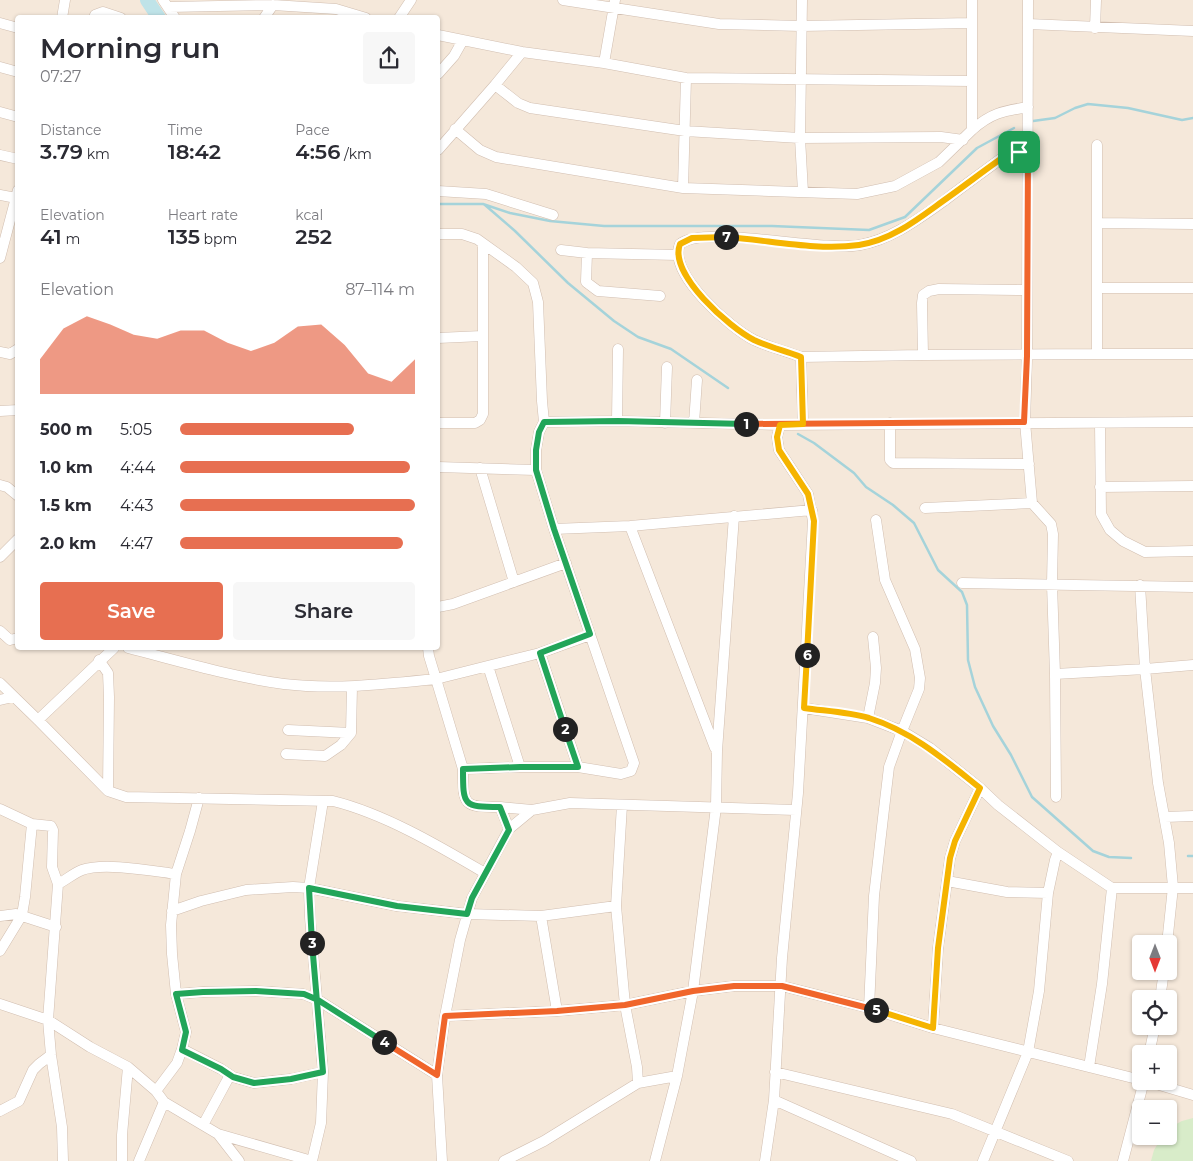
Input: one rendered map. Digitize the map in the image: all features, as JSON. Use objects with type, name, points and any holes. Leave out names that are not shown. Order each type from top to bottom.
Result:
[{"type":"street","points":[[62,15],[65,0]]},
{"type":"street","points":[[401,15],[411,0]]},
{"type":"street","points":[[409,15],[420,0]]},
{"type":"street","points":[[563,0],[615,4],[719,24],[801,26],[972,24]]},
{"type":"street","points":[[802,0],[800,138],[803,192]]},
{"type":"street","points":[[972,0],[972,130]]},
{"type":"street","points":[[1028,0],[1027,356],[1024,422],[1032,503],[1051,524],[1053,534],[1052,584],[1056,797]]},
{"type":"street","points":[[1095,28],[1096,0]]},
{"type":"street","points":[[166,4],[273,5],[336,9],[356,15]]},
{"type":"street","points":[[166,4],[173,15]]},
{"type":"street","points":[[604,63],[615,4]]},
{"type":"street","points":[[266,15],[273,5]]},
{"type":"street","points":[[331,15],[336,9]]},
{"type":"street","points":[[96,15],[103,12],[112,15]]},
{"type":"street","points":[[0,23],[15,27]]},
{"type":"street","points":[[1028,24],[1193,31]]},
{"type":"street","points":[[440,35],[522,52],[604,63],[686,78],[972,81]]},
{"type":"street","points":[[440,72],[454,56],[463,40]]},
{"type":"street","points":[[440,148],[495,86],[522,52]]},
{"type":"street","points":[[0,67],[15,71]]},
{"type":"street","points":[[683,188],[686,78]]},
{"type":"street","points":[[495,86],[518,103],[530,108],[685,131],[800,138],[941,137],[963,140]]},
{"type":"street","points":[[455,129],[480,150],[496,157],[683,188],[857,194],[895,186],[938,162],[986,118],[1009,110],[1028,107]]},
{"type":"street","points":[[0,112],[15,116]]},
{"type":"street","points":[[1097,145],[1098,354]]},
{"type":"street","points":[[1028,152],[1012,154],[1002,158],[911,224],[891,235],[870,242],[846,246],[814,246],[747,238],[704,237],[683,241],[678,247],[678,255],[683,270],[694,287],[726,321],[754,340],[801,357],[1193,354]]},
{"type":"street","points":[[0,155],[15,158]]},
{"type":"street","points":[[440,191],[486,194],[553,215]]},
{"type":"street","points":[[0,195],[15,194]]},
{"type":"street","points":[[0,258],[2,240],[15,200]]},
{"type":"street","points":[[1097,224],[1193,224]]},
{"type":"street","points":[[440,234],[462,234],[476,239],[516,267],[533,283],[538,302],[544,422],[539,432],[536,450],[536,470],[554,529],[634,763],[631,770],[621,774],[578,767],[463,769]]},
{"type":"street","points":[[440,423],[475,423],[480,420],[483,414],[483,244]]},
{"type":"street","points":[[561,250],[587,253],[678,255]]},
{"type":"street","points":[[587,253],[586,282],[598,291],[660,296]]},
{"type":"street","points":[[1098,288],[1193,288]]},
{"type":"street","points":[[923,355],[922,303],[924,295],[929,291],[939,289],[1027,290]]},
{"type":"street","points":[[440,338],[482,336]]},
{"type":"street","points":[[618,349],[618,421]]},
{"type":"street","points":[[0,352],[10,354],[15,351]]},
{"type":"street","points":[[801,357],[803,424]]},
{"type":"street","points":[[664,423],[667,367]]},
{"type":"street","points":[[694,423],[697,380]]},
{"type":"street","points":[[0,411],[15,410]]},
{"type":"street","points":[[544,422],[618,421],[780,425],[1193,422]]},
{"type":"street","points":[[1100,423],[1101,514],[1110,530],[1123,541],[1145,552],[1193,551]]},
{"type":"street","points":[[890,424],[890,460],[893,463],[1029,464]]},
{"type":"street","points":[[765,1161],[774,1100],[782,986],[782,958],[804,708],[814,521],[808,494],[779,450],[777,437],[780,425]]},
{"type":"street","points":[[440,468],[536,470]]},
{"type":"street","points":[[480,468],[514,582]]},
{"type":"street","points":[[0,485],[7,487],[15,494]]},
{"type":"street","points":[[1100,488],[1193,486]]},
{"type":"street","points":[[925,508],[1032,503]]},
{"type":"street","points":[[554,529],[630,526],[812,510]]},
{"type":"street","points":[[655,1161],[677,1076],[693,991],[716,807],[717,751],[734,516]]},
{"type":"street","points":[[869,1008],[874,896],[889,767],[919,689],[920,678],[915,650],[885,580],[876,520]]},
{"type":"street","points":[[630,526],[717,751]]},
{"type":"street","points":[[0,557],[15,543]]},
{"type":"street","points":[[440,607],[453,604],[566,563]]},
{"type":"street","points":[[962,583],[1193,587],[1193,579]]},
{"type":"street","points":[[1140,585],[1145,669],[1158,783],[1165,817],[1173,887],[1168,935]]},
{"type":"street","points":[[0,631],[10,640],[15,639]]},
{"type":"street","points":[[136,650],[242,676],[276,682],[352,687],[436,679],[540,653],[590,634]]},
{"type":"street","points":[[868,718],[875,683],[874,637]]},
{"type":"street","points":[[38,720],[112,650]]},
{"type":"street","points":[[428,650],[463,769],[463,796],[469,804],[477,807],[532,810],[570,803],[796,810]]},
{"type":"street","points":[[540,653],[578,767]]},
{"type":"street","points":[[99,660],[108,673],[108,791]]},
{"type":"street","points":[[1055,674],[1193,665]]},
{"type":"street","points":[[488,666],[520,767]]},
{"type":"street","points":[[0,683],[108,791],[126,797],[333,801],[354,806],[432,842],[485,873]]},
{"type":"street","points":[[286,754],[325,756],[340,745],[350,733],[352,687]]},
{"type":"street","points":[[0,700],[13,697]]},
{"type":"street","points":[[804,708],[868,718],[902,731],[930,748],[1058,852],[1112,888],[1193,888]]},
{"type":"street","points":[[288,730],[350,733]]},
{"type":"street","points":[[933,1028],[938,948],[950,858],[955,841],[980,788]]},
{"type":"street","points":[[156,1091],[177,1062],[186,1032],[176,994],[171,925],[176,874],[198,798]]},
{"type":"street","points":[[0,1004],[48,1020],[90,1047],[128,1067],[156,1091],[164,1102],[218,1134],[312,1161],[320,1124],[323,1072],[309,888],[323,801]]},
{"type":"street","points":[[622,805],[616,906],[625,1005],[637,1067],[638,1083]]},
{"type":"street","points":[[500,807],[509,830]]},
{"type":"street","points":[[0,809],[32,824],[50,825],[52,829],[52,867],[58,884],[48,1020],[62,1127],[62,1161]]},
{"type":"street","points":[[442,1161],[437,1075],[445,1016],[460,940],[472,898],[485,873],[509,830],[532,810]]},
{"type":"street","points":[[1165,817],[1193,816]]},
{"type":"street","points":[[0,950],[22,915],[32,824]]},
{"type":"street","points":[[983,1161],[1028,1052],[1039,991],[1048,893],[1058,852]]},
{"type":"street","points":[[58,884],[83,870],[101,868],[134,868],[176,874]]},
{"type":"street","points":[[947,881],[1007,892],[1048,893]]},
{"type":"street","points":[[172,911],[246,890],[294,887],[309,888],[397,906],[467,914],[541,916],[616,906]]},
{"type":"street","points":[[1089,1067],[1102,984],[1112,888]]},
{"type":"street","points":[[0,916],[22,915],[56,927]]},
{"type":"street","points":[[541,916],[557,1011]]},
{"type":"street","points":[[445,1016],[557,1011],[625,1005],[693,991],[734,986],[782,986],[869,1008],[933,1028],[1132,1078]]},
{"type":"street","points":[[176,994],[256,991],[304,994],[318,1000],[437,1075]]},
{"type":"street","points":[[182,1050],[230,1075],[254,1083],[291,1079],[323,1072]]},
{"type":"street","points":[[0,1111],[19,1101],[34,1070],[51,1054]]},
{"type":"street","points":[[122,1161],[122,1135],[128,1067]]},
{"type":"street","points":[[775,1072],[952,1114],[1068,1161]]},
{"type":"street","points":[[203,1125],[230,1075]]},
{"type":"street","points":[[504,1161],[544,1141],[638,1083],[677,1076]]},
{"type":"street","points":[[1122,1161],[1141,1090]]},
{"type":"street","points":[[1175,1090],[1193,1095]]},
{"type":"street","points":[[774,1100],[911,1161]]},
{"type":"street","points":[[139,1161],[164,1102]]},
{"type":"street","points":[[218,1134],[239,1161]]},
{"type":"shaded area","points":[[0,0],[1193,0],[1193,1161],[0,1161]]},
{"type":"green space","points":[[1193,1118],[1193,1161],[1151,1161],[1157,1145],[1177,1145],[1177,1124]]},
{"type":"waterway","points":[[147,0],[157,15]]},
{"type":"waterway","points":[[1033,121],[1055,118],[1088,104],[1128,108],[1182,120],[1193,118]]},
{"type":"waterway","points":[[440,204],[483,204],[510,213],[550,221],[604,226],[772,226],[869,230],[905,217],[977,148],[1014,128]]},
{"type":"waterway","points":[[485,205],[515,231],[568,283],[614,321],[638,337],[671,349],[728,388]]},
{"type":"waterway","points":[[798,434],[814,443],[854,473],[866,487],[893,505],[914,523],[938,570],[962,592],[967,605],[968,660],[975,687],[993,726],[1011,755],[1032,797],[1093,851],[1109,857],[1131,858]]},
{"type":"waterway","points":[[1188,856],[1193,856]]},
{"type":"route","points":[[1019,152],[1002,158],[901,230],[881,239],[860,245],[814,246],[747,238],[704,237],[683,241],[678,247],[678,255],[683,270],[694,287],[726,321],[754,340],[801,357],[803,424],[780,425],[777,437],[779,450],[808,494],[814,521],[804,708],[868,718],[902,731],[930,748],[980,788],[955,841],[950,858],[938,948],[933,1028],[869,1008],[782,986],[734,986],[693,991],[625,1005],[557,1011],[445,1016],[437,1075],[318,1000],[304,994],[256,991],[203,992],[176,994],[186,1032],[182,1050],[233,1077],[254,1083],[291,1079],[323,1072],[318,1000],[310,917],[309,888],[397,906],[467,914],[472,898],[509,830],[500,807],[477,807],[469,804],[463,796],[463,769],[578,767],[540,653],[590,634],[536,470],[536,450],[539,432],[544,422],[618,421],[780,425],[1024,422],[1027,356],[1028,152],[1019,152]]}]
